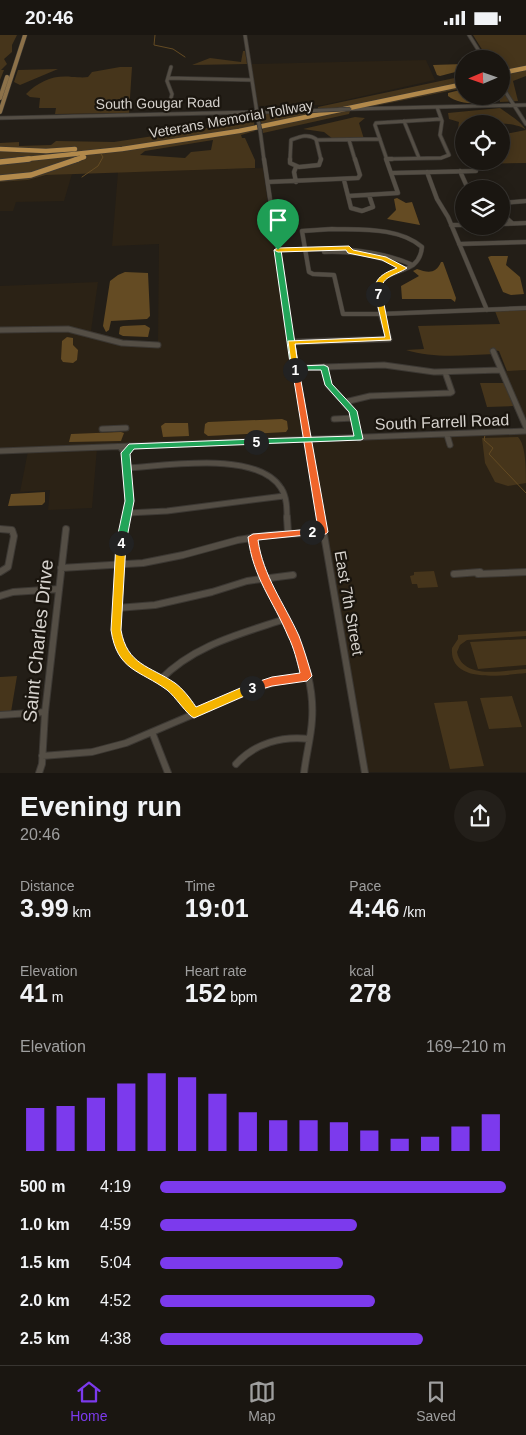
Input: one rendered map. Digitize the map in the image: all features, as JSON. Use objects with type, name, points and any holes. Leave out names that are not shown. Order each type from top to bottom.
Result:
[{"type":"highway","points":[[510,72],[526,69]]},
{"type":"highway","name":"Veterans Memorial Tollway","points":[[0,161],[237,128],[455,84]]},
{"type":"highway","name":"Veterans Memorial Tollway","points":[[0,161],[127,148],[238,131],[455,84]]},
{"type":"highway","points":[[0,149],[46,151],[121,145]]},
{"type":"highway","points":[[0,178],[31,175],[73,159],[127,148]]},
{"type":"main road","points":[[0,112],[21,35]]},
{"type":"main road","points":[[0,99],[25,35]]},
{"type":"street","name":"East 7th Street","points":[[246,35],[290,342],[365,773]]},
{"type":"street","points":[[469,35],[478,50]]},
{"type":"street","points":[[168,114],[172,94],[168,78],[171,67]]},
{"type":"street","points":[[168,78],[252,80]]},
{"type":"street","points":[[510,100],[526,124]]},
{"type":"street","name":"South Gougar Road","points":[[0,118],[526,105]]},
{"type":"street","points":[[387,159],[441,158],[449,155],[440,133],[441,118],[435,107]]},
{"type":"street","points":[[348,196],[398,193],[376,123],[441,118]]},
{"type":"street","points":[[404,121],[419,158]]},
{"type":"street","points":[[307,135],[314,137],[317,142],[320,164],[298,167],[290,162],[291,140],[307,135]]},
{"type":"street","points":[[317,142],[380,139]]},
{"type":"street","points":[[268,181],[355,180],[360,175],[349,140]]},
{"type":"street","points":[[298,167],[298,182]]},
{"type":"street","points":[[460,171],[464,180]]},
{"type":"street","points":[[392,173],[476,171]]},
{"type":"street","points":[[427,173],[452,225],[487,310]]},
{"type":"street","points":[[344,180],[351,208],[367,211],[373,207],[369,195]]},
{"type":"street","points":[[510,201],[526,200]]},
{"type":"street","points":[[512,223],[526,223]]},
{"type":"street","points":[[290,342],[389,339],[383,313],[377,291],[378,283],[390,273],[413,265],[421,258],[422,253],[422,249],[413,240],[398,234],[360,229],[303,231],[310,273],[334,275],[343,314],[383,313],[487,310],[526,308]]},
{"type":"street","points":[[459,244],[526,242]]},
{"type":"street","points":[[278,252],[350,250],[383,252],[413,265]]},
{"type":"street","points":[[350,250],[384,258],[403,268]]},
{"type":"street","points":[[0,330],[68,329],[122,343],[158,345]]},
{"type":"street","points":[[493,351],[526,427]]},
{"type":"street","points":[[295,368],[384,365],[445,372],[502,370]]},
{"type":"street","points":[[324,367],[328,385],[352,411],[358,439]]},
{"type":"street","points":[[344,402],[370,396],[450,393],[452,392],[445,372]]},
{"type":"street","points":[[334,419],[354,418]]},
{"type":"street","points":[[102,429],[126,428]]},
{"type":"street","name":"South Farrell Road","points":[[0,451],[308,441],[526,431]]},
{"type":"street","points":[[447,435],[450,445]]},
{"type":"street","points":[[125,453],[132,446]]},
{"type":"street","points":[[120,447],[125,453],[130,490],[128,513],[120,550],[116,630],[118,641],[123,653],[131,663],[179,693],[194,713]]},
{"type":"street","points":[[126,468],[232,463],[268,475],[281,488],[284,496],[288,533]]},
{"type":"street","points":[[128,513],[169,511],[241,500],[284,496]]},
{"type":"street","points":[[0,529],[12,530],[14,536],[8,567],[0,572]]},
{"type":"street","name":"Saint Charles Drive","points":[[39,773],[66,529]]},
{"type":"street","points":[[61,568],[119,565],[163,560],[253,537],[323,532]]},
{"type":"street","points":[[253,537],[255,553],[263,578],[301,655],[307,676],[312,717],[304,773]]},
{"type":"street","points":[[454,574],[526,572]]},
{"type":"street","points":[[117,608],[175,601],[263,578],[293,575]]},
{"type":"street","points":[[0,596],[13,592],[59,589]]},
{"type":"street","points":[[160,680],[175,664],[196,651],[284,619]]},
{"type":"street","points":[[42,756],[99,751],[152,732],[253,687],[307,676]]},
{"type":"street","points":[[0,715],[45,712]]},
{"type":"street","points":[[152,732],[168,773]]},
{"type":"street","points":[[236,764],[242,755],[271,742],[296,737],[309,739]]},
{"type":"shaded area","points":[[0,35],[17,35],[12,45],[12,52],[4,59],[7,64],[1,70],[4,70],[0,80]]},
{"type":"shaded area","points":[[473,35],[526,35],[526,76],[513,81],[518,101],[510,101],[510,50],[482,50]]},
{"type":"shaded area","points":[[243,51],[245,51],[247,64],[192,65],[210,58],[241,62]]},
{"type":"shaded area","points":[[426,60],[435,80],[323,105],[258,106],[251,64]]},
{"type":"shaded area","points":[[455,64],[455,72],[440,76],[437,75],[433,65]]},
{"type":"shaded area","points":[[132,67],[129,113],[55,114],[56,108],[39,108],[40,98],[30,97],[26,94],[42,82],[53,78],[88,77],[92,72]]},
{"type":"shaded area","points":[[58,69],[20,85],[14,82],[18,70]]},
{"type":"shaded area","points":[[455,78],[455,90],[350,111],[349,114],[263,133],[260,115],[264,113],[318,109],[318,107]]},
{"type":"shaded area","points":[[455,91],[455,100],[448,96],[448,93]]},
{"type":"shaded area","points":[[500,108],[518,120],[526,130],[510,124],[510,115],[455,115],[455,121],[449,119],[448,113]]},
{"type":"shaded area","points":[[232,115],[245,119],[245,122],[254,121],[255,131],[241,135],[242,138],[245,138],[255,160],[255,168],[46,175],[28,180],[0,182],[0,143],[19,142],[19,146],[51,145],[56,141],[114,142],[233,124]],"holes":[[[213,140],[211,150],[191,152],[185,158],[140,155],[145,151]]]},
{"type":"shaded area","points":[[355,117],[365,118],[359,123],[364,139],[333,139],[324,132],[303,129]]},
{"type":"shaded area","points":[[526,130],[526,163],[510,163],[510,133]]},
{"type":"shaded area","points":[[263,168],[291,373],[305,438],[0,449],[0,286],[98,282],[91,331],[127,340],[158,342],[159,244],[112,246],[118,172]]},
{"type":"shaded area","points":[[72,174],[64,201],[16,202],[13,211],[0,211],[0,182],[28,180],[48,175]]},
{"type":"shaded area","points":[[397,198],[406,203],[412,202],[420,225],[387,219],[396,210],[394,199]]},
{"type":"shaded area","points":[[508,256],[506,265],[520,277],[524,294],[511,295],[503,292],[488,257]]},
{"type":"shaded area","points":[[443,262],[456,298],[455,302],[451,299],[402,299],[401,286],[419,276],[413,271],[417,269],[434,271]]},
{"type":"shaded area","points":[[125,272],[148,273],[150,316],[147,319],[111,321],[109,330],[106,332],[103,326],[110,281]]},
{"type":"shaded area","points":[[526,310],[526,370],[507,371],[499,351],[494,350],[495,354],[450,356],[428,355],[406,350],[424,349],[418,326],[500,324],[495,311]]},
{"type":"shaded area","points":[[145,325],[150,328],[148,337],[123,336],[119,334],[120,327]]},
{"type":"shaded area","points":[[67,337],[73,338],[73,345],[78,350],[77,360],[73,363],[63,362],[61,359],[62,341]]},
{"type":"shaded area","points":[[526,370],[526,424],[504,371]]},
{"type":"shaded area","points":[[480,383],[504,383],[514,406],[487,407]]},
{"type":"shaded area","points":[[282,419],[287,421],[288,429],[286,432],[208,436],[204,433],[205,424],[208,422]]},
{"type":"shaded area","points":[[165,423],[188,423],[189,436],[163,437],[161,426]]},
{"type":"shaded area","points":[[124,433],[121,441],[69,442],[71,434]]},
{"type":"shaded area","points":[[526,433],[526,772],[368,772],[312,442]]},
{"type":"shaded area","points":[[518,437],[523,446],[526,483],[508,486],[495,482],[485,463],[482,438]]},
{"type":"shaded area","points":[[97,448],[92,508],[48,510],[50,490],[20,492],[28,451]]},
{"type":"shaded area","points":[[45,492],[45,502],[42,505],[8,506],[11,494]]},
{"type":"shaded area","points":[[434,571],[438,587],[418,588],[417,584],[412,584],[410,576],[414,575],[414,572]]},
{"type":"shaded area","points":[[526,631],[526,636],[467,640],[460,645],[457,652],[461,661],[468,667],[476,670],[497,672],[526,669],[526,673],[492,676],[468,673],[459,668],[453,660],[452,648],[458,639],[458,635]]},
{"type":"shaded area","points":[[526,639],[526,665],[478,669],[470,642]]},
{"type":"shaded area","points":[[17,676],[11,712],[0,712],[0,677]]},
{"type":"shaded area","points":[[512,696],[522,727],[489,729],[480,698]]},
{"type":"shaded area","points":[[467,701],[484,766],[450,769],[434,703]]},
{"type":"waterway","points":[[155,35],[154,45],[173,49],[185,57]]},
{"type":"waterway","points":[[82,177],[98,166],[103,157],[101,154]]},
{"type":"waterway","points":[[485,435],[484,440],[493,448],[489,454],[526,493]]},
{"type":"route","points":[[278,250],[290,342],[308,441],[323,532],[253,537],[255,553],[263,578],[294,637],[307,676],[253,687],[194,713],[179,693],[131,663],[123,653],[118,641],[116,630],[120,550],[130,501],[125,453],[132,446],[308,441],[358,439],[354,414],[328,385],[324,367],[295,368],[290,342],[389,339],[377,287],[385,275],[403,268],[384,258],[350,252],[349,248],[278,250]]}]
